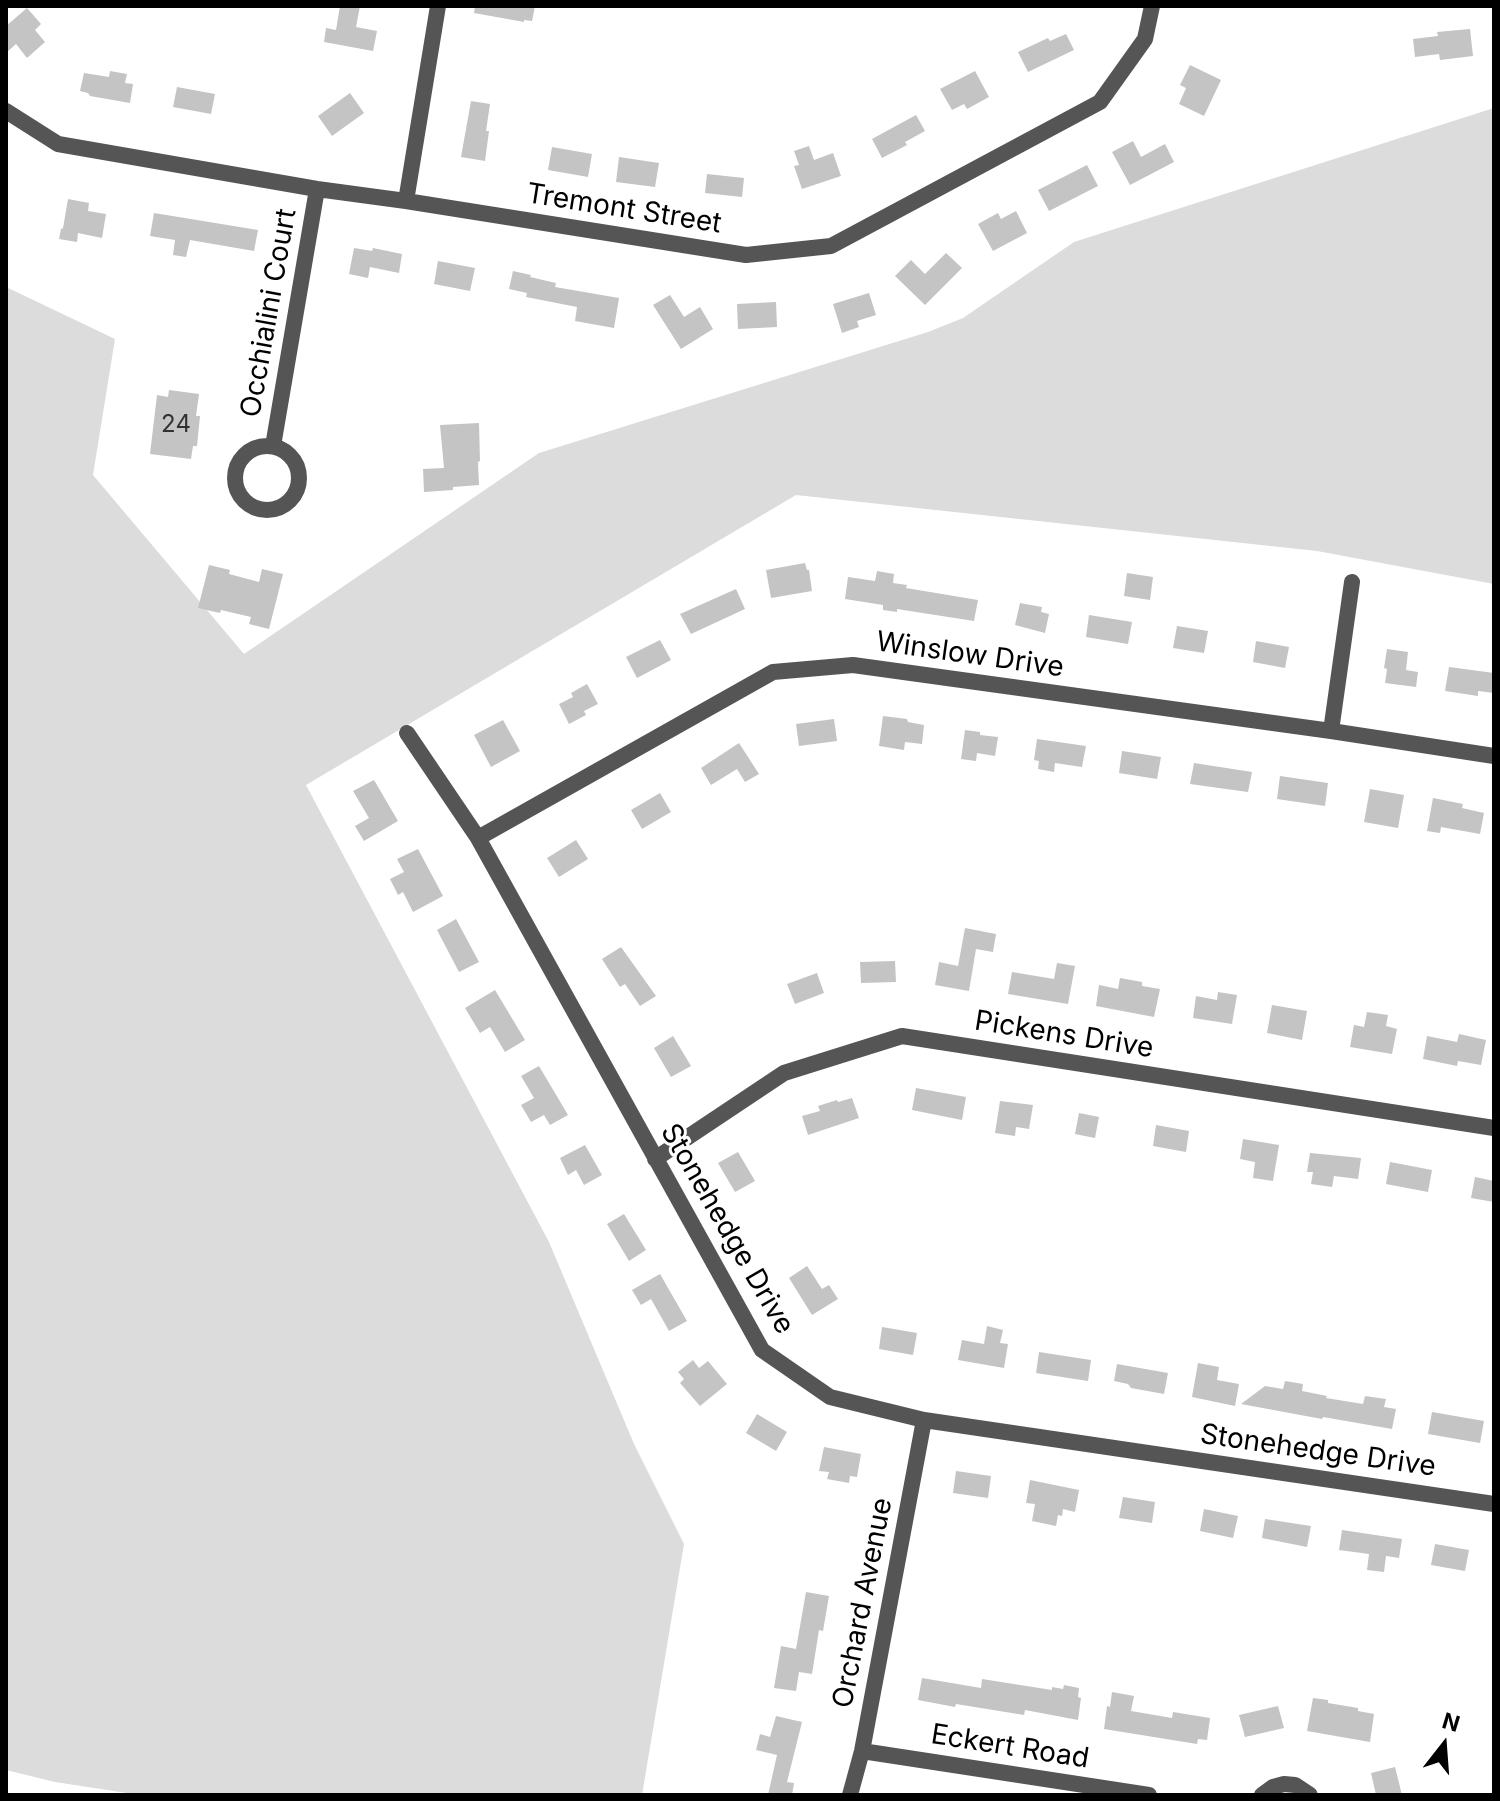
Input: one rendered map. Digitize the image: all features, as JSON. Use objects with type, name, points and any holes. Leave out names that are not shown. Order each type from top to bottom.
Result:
[{"type":"street","points":[[406,201],[438,6]]},
{"type":"street","name":"Tremont Street","points":[[6,111],[58,144],[317,189],[746,255],[831,246],[1100,102],[1145,39],[1152,6]]},
{"type":"street","name":"Occhialini Court","points":[[273,446],[317,189]]},
{"type":"street","name":"Occhialini Court","points":[[262,445],[273,446],[282,449],[296,463],[299,483],[296,492],[283,506],[262,510],[244,501],[235,483],[235,472],[238,463],[252,449],[262,445]]},
{"type":"street","points":[[1331,731],[1352,582]]},
{"type":"street","name":"Winslow Drive","points":[[478,838],[773,672],[853,665],[1494,756]]},
{"type":"street","name":"Stonehedge Drive","points":[[407,733],[478,838],[762,1350],[830,1397],[924,1420],[1494,1504]]},
{"type":"street","name":"Pickens Drive","points":[[655,1159],[784,1073],[902,1036],[1494,1128]]},
{"type":"street","name":"Orchard Avenue","points":[[850,1795],[862,1751],[924,1420]]},
{"type":"street","name":"Eckert Road","points":[[862,1751],[1149,1795]]},
{"type":"street","points":[[1262,1795],[1284,1784],[1295,1785],[1310,1795]]},
{"type":"shaded area","points":[[1494,108],[1494,584],[1317,551],[796,495],[306,785],[549,1242],[634,1444],[684,1544],[642,1795],[140,1795],[55,1782],[6,1770],[6,287],[115,339],[93,475],[244,654],[539,453],[928,332],[963,318],[1074,242]]},
{"type":"building","points":[[340,6],[360,6],[356,27],[377,31],[373,51],[324,42],[326,28],[336,30]]},
{"type":"building","points":[[475,6],[535,6],[532,21],[524,22],[474,13]]},
{"type":"building","points":[[27,8],[41,24],[35,30],[45,42],[27,58],[16,44],[6,53],[6,26]]},
{"type":"building","points":[[1470,29],[1473,56],[1440,60],[1439,54],[1415,57],[1413,39],[1438,36],[1437,32]]},
{"type":"building","points":[[1066,34],[1074,50],[1028,72],[1018,52],[1048,38],[1050,41]]},
{"type":"building","points":[[1190,65],[1221,80],[1204,116],[1179,104],[1186,88],[1180,85]]},
{"type":"building","points":[[110,71],[127,74],[125,83],[133,84],[130,103],[90,96],[80,91],[84,73],[109,77]]},
{"type":"building","points":[[975,71],[989,97],[967,109],[964,104],[952,110],[940,89]]},
{"type":"building","points":[[177,87],[215,94],[211,114],[173,107]]},
{"type":"building","points":[[350,93],[364,113],[332,136],[318,116]]},
{"type":"building","points":[[471,101],[490,104],[485,161],[461,157]]},
{"type":"building","points":[[916,115],[925,131],[882,158],[872,139]]},
{"type":"building","points":[[1133,141],[1141,157],[1165,144],[1174,162],[1130,185],[1112,152]]},
{"type":"building","points":[[809,146],[814,160],[833,153],[841,176],[802,189],[794,166],[799,165],[794,151]]},
{"type":"building","points":[[552,147],[592,154],[588,177],[548,170]]},
{"type":"building","points":[[619,157],[659,163],[655,187],[616,182]]},
{"type":"building","points":[[1087,165],[1098,186],[1049,211],[1038,190]]},
{"type":"building","points":[[707,174],[744,178],[742,197],[705,193]]},
{"type":"building","points":[[68,199],[89,203],[88,211],[106,214],[102,238],[78,233],[77,242],[59,239]]},
{"type":"building","points":[[1016,211],[1027,233],[993,251],[978,224],[998,213],[1001,219]]},
{"type":"building","points":[[154,213],[258,230],[254,251],[190,240],[186,257],[173,255],[175,240],[150,236]]},
{"type":"building","points":[[354,248],[402,254],[399,273],[370,267],[368,278],[349,274]]},
{"type":"building","points":[[946,253],[962,268],[925,305],[895,276],[911,260],[925,274]]},
{"type":"building","points":[[438,261],[475,268],[470,291],[434,284]]},
{"type":"building","points":[[513,271],[556,283],[555,287],[619,298],[614,328],[575,321],[577,307],[526,297],[527,293],[509,289]]},
{"type":"building","points":[[869,293],[876,315],[857,321],[859,327],[842,333],[833,304]]},
{"type":"building","points":[[670,295],[684,317],[700,307],[713,329],[681,349],[653,305]]},
{"type":"building","points":[[776,302],[777,327],[738,329],[737,304]]},
{"type":"building","points":[[169,390],[199,394],[197,446],[193,446],[191,459],[150,454],[157,395],[168,397]]},
{"type":"building","points":[[479,423],[479,485],[424,492],[423,469],[444,468],[440,425]]},
{"type":"building","points":[[805,563],[812,591],[771,598],[766,570]]},
{"type":"building","points":[[209,565],[259,582],[262,569],[283,574],[269,629],[249,624],[251,617],[198,608]]},
{"type":"building","points":[[877,571],[894,574],[893,583],[907,585],[906,588],[978,600],[974,621],[897,609],[897,612],[883,610],[883,605],[845,599],[848,577],[875,581]]},
{"type":"building","points":[[1127,573],[1153,577],[1150,600],[1124,596]]},
{"type":"building","points":[[736,589],[745,609],[691,634],[680,614]]},
{"type":"building","points":[[1020,603],[1042,607],[1041,612],[1049,614],[1045,633],[1015,625]]},
{"type":"building","points":[[1089,615],[1132,622],[1128,644],[1086,637]]},
{"type":"building","points":[[1177,626],[1208,631],[1204,653],[1173,648]]},
{"type":"building","points":[[660,640],[671,660],[637,678],[626,657]]},
{"type":"building","points":[[1256,641],[1289,647],[1285,668],[1253,662]]},
{"type":"building","points":[[1387,649],[1408,652],[1406,670],[1418,672],[1416,687],[1385,683]]},
{"type":"building","points":[[1449,667],[1494,673],[1494,693],[1478,691],[1478,696],[1445,691]]},
{"type":"building","points":[[587,684],[598,704],[569,724],[559,704],[573,697],[571,693]]},
{"type":"building","points":[[883,716],[924,725],[922,744],[905,742],[904,750],[879,746]]},
{"type":"building","points":[[834,719],[837,741],[799,746],[796,724]]},
{"type":"building","points":[[503,720],[520,751],[491,767],[474,735]]},
{"type":"building","points":[[965,730],[998,737],[995,756],[977,753],[976,761],[961,759]]},
{"type":"building","points":[[1037,739],[1086,746],[1082,767],[1055,763],[1054,772],[1038,769],[1039,761],[1034,760]]},
{"type":"building","points":[[739,743],[759,774],[745,782],[737,769],[711,785],[701,768]]},
{"type":"building","points":[[1122,751],[1161,757],[1157,779],[1119,773]]},
{"type":"building","points":[[1194,763],[1252,772],[1248,792],[1190,784]]},
{"type":"building","points":[[1280,776],[1328,783],[1325,806],[1277,799]]},
{"type":"building","points":[[374,780],[398,821],[364,841],[355,826],[369,818],[353,791]]},
{"type":"building","points":[[1370,789],[1404,795],[1398,828],[1364,822]]},
{"type":"building","points":[[660,793],[671,812],[642,829],[631,810]]},
{"type":"building","points":[[1433,798],[1463,804],[1462,808],[1484,813],[1480,834],[1441,827],[1440,833],[1427,831]]},
{"type":"building","points":[[576,840],[588,859],[559,877],[547,858]]},
{"type":"building","points":[[418,849],[443,896],[413,912],[403,892],[398,895],[390,879],[404,872],[397,859]]},
{"type":"building","points":[[456,919],[479,962],[459,972],[437,930]]},
{"type":"building","points":[[965,928],[996,934],[993,952],[976,949],[969,991],[935,985],[939,962],[958,966]]},
{"type":"building","points":[[621,947],[656,996],[640,1006],[625,984],[620,987],[602,959]]},
{"type":"building","points":[[895,961],[896,982],[861,983],[860,962]]},
{"type":"building","points":[[1057,963],[1075,966],[1068,1004],[1008,994],[1012,972],[1054,979]]},
{"type":"building","points":[[817,973],[824,993],[795,1004],[787,984]]},
{"type":"building","points":[[1120,978],[1160,989],[1154,1017],[1096,1006],[1099,985],[1118,989]]},
{"type":"building","points":[[495,990],[525,1040],[505,1052],[490,1027],[480,1033],[465,1008]]},
{"type":"building","points":[[1218,992],[1237,995],[1232,1024],[1193,1018],[1196,996],[1217,1000]]},
{"type":"building","points":[[1272,1005],[1307,1011],[1302,1040],[1267,1033]]},
{"type":"building","points":[[1367,1012],[1388,1015],[1386,1026],[1397,1029],[1392,1054],[1350,1047],[1354,1025],[1364,1027]]},
{"type":"building","points":[[1459,1034],[1486,1040],[1481,1065],[1458,1061],[1457,1066],[1423,1059],[1427,1036],[1457,1042]]},
{"type":"building","points":[[673,1036],[691,1066],[671,1077],[654,1048]]},
{"type":"building","points":[[539,1066],[568,1115],[550,1125],[544,1115],[531,1122],[521,1105],[534,1098],[521,1076]]},
{"type":"building","points":[[916,1088],[966,1097],[962,1120],[912,1110]]},
{"type":"building","points":[[852,1098],[859,1118],[808,1135],[802,1116],[820,1111],[818,1106]]},
{"type":"building","points":[[1000,1101],[1033,1105],[1029,1129],[1016,1127],[1015,1136],[995,1133]]},
{"type":"building","points":[[1079,1113],[1099,1117],[1095,1138],[1075,1134]]},
{"type":"building","points":[[1156,1125],[1189,1131],[1186,1152],[1153,1146]]},
{"type":"building","points":[[1243,1139],[1279,1145],[1273,1181],[1253,1178],[1255,1162],[1240,1159]]},
{"type":"building","points":[[585,1145],[602,1175],[584,1185],[576,1170],[568,1175],[560,1158]]},
{"type":"building","points":[[738,1152],[755,1181],[735,1192],[718,1163]]},
{"type":"building","points":[[1310,1153],[1361,1158],[1358,1179],[1334,1176],[1332,1187],[1311,1184],[1313,1172],[1307,1172]]},
{"type":"building","points":[[1390,1162],[1432,1170],[1428,1192],[1386,1184]]},
{"type":"building","points":[[1475,1177],[1494,1181],[1494,1202],[1471,1198]]},
{"type":"building","points":[[624,1214],[646,1250],[629,1261],[607,1224]]},
{"type":"building","points":[[807,1266],[822,1289],[829,1285],[838,1299],[812,1315],[789,1278]]},
{"type":"building","points":[[660,1274],[687,1321],[669,1331],[651,1299],[641,1305],[632,1290]]},
{"type":"building","points":[[987,1326],[1003,1330],[1000,1343],[1008,1344],[1004,1368],[958,1360],[962,1340],[984,1344]]},
{"type":"building","points":[[882,1327],[917,1333],[913,1355],[879,1349]]},
{"type":"building","points":[[1039,1352],[1091,1360],[1088,1381],[1036,1373]]},
{"type":"building","points":[[693,1360],[699,1368],[708,1361],[727,1384],[700,1406],[680,1383],[684,1379],[678,1372]]},
{"type":"building","points":[[1198,1363],[1219,1367],[1217,1380],[1239,1384],[1235,1406],[1192,1397]]},
{"type":"building","points":[[1117,1364],[1168,1373],[1164,1394],[1131,1388],[1128,1384],[1114,1381]]},
{"type":"building","points":[[1285,1381],[1303,1384],[1302,1391],[1326,1398],[1363,1404],[1365,1396],[1386,1399],[1384,1407],[1396,1409],[1392,1429],[1241,1404],[1265,1386],[1283,1389]]},
{"type":"building","points":[[1432,1412],[1484,1421],[1480,1443],[1428,1434]]},
{"type":"building","points":[[757,1414],[787,1432],[776,1451],[746,1433]]},
{"type":"building","points":[[824,1447],[861,1454],[857,1477],[850,1476],[849,1483],[827,1479],[829,1472],[819,1471]]},
{"type":"building","points":[[956,1471],[991,1476],[988,1498],[953,1493]]},
{"type":"building","points":[[1030,1480],[1079,1490],[1075,1512],[1063,1509],[1056,1526],[1032,1521],[1035,1504],[1026,1503]]},
{"type":"building","points":[[1123,1497],[1155,1502],[1152,1523],[1119,1518]]},
{"type":"building","points":[[1204,1509],[1238,1516],[1233,1538],[1200,1531]]},
{"type":"building","points":[[1265,1519],[1311,1526],[1307,1547],[1262,1538]]},
{"type":"building","points":[[1342,1530],[1402,1539],[1399,1558],[1386,1556],[1384,1572],[1367,1570],[1369,1554],[1339,1550]]},
{"type":"building","points":[[1435,1544],[1469,1550],[1465,1571],[1431,1565]]},
{"type":"building","points":[[806,1592],[829,1596],[823,1631],[819,1630],[812,1674],[799,1672],[796,1691],[774,1688],[781,1646],[796,1649]]},
{"type":"building","points":[[922,1678],[981,1688],[982,1679],[1052,1690],[1052,1687],[1063,1689],[1064,1685],[1079,1688],[1078,1720],[1025,1710],[1024,1715],[918,1700]]},
{"type":"building","points":[[1112,1692],[1134,1696],[1131,1711],[1172,1718],[1173,1712],[1210,1718],[1207,1740],[1198,1739],[1197,1744],[1104,1729]]},
{"type":"building","points":[[1313,1698],[1374,1714],[1370,1742],[1307,1731]]},
{"type":"building","points":[[1278,1706],[1284,1728],[1245,1737],[1239,1715]]},
{"type":"building","points":[[776,1716],[802,1722],[787,1782],[794,1783],[792,1795],[768,1795],[777,1755],[756,1750],[760,1734],[770,1737]]},
{"type":"building","points":[[1395,1767],[1402,1795],[1376,1795],[1371,1773]]}]
